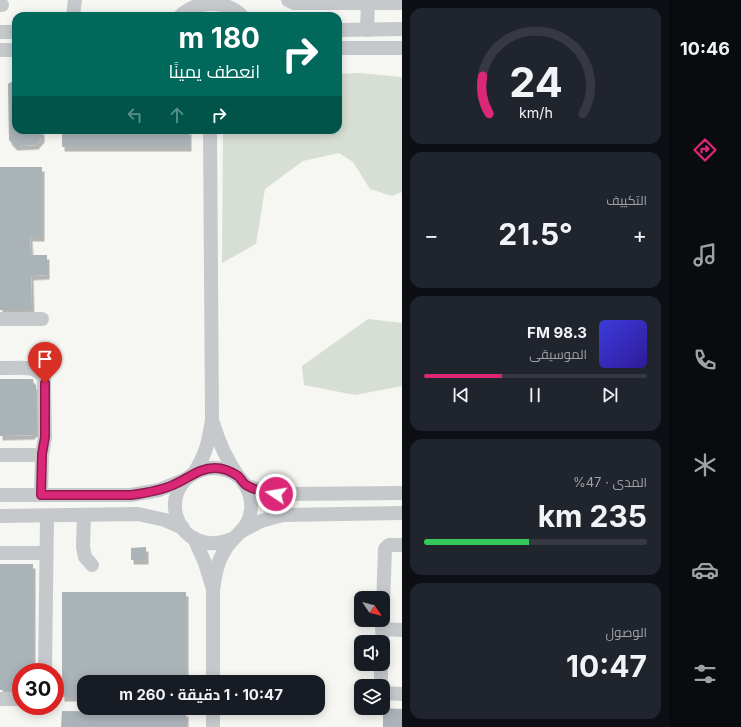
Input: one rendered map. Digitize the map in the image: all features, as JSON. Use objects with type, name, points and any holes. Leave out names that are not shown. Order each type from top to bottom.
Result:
[{"type":"street","points":[[183,12],[195,2],[210,0],[227,4],[235,8]]},
{"type":"street","points":[[288,0],[294,3],[402,3]]},
{"type":"street","points":[[367,30],[368,3]]},
{"type":"street","points":[[342,30],[402,30]]},
{"type":"street","points":[[0,32],[12,32]]},
{"type":"street","points":[[342,48],[402,48]]},
{"type":"street","points":[[0,50],[12,50]]},
{"type":"street","points":[[182,528],[175,508],[176,498],[180,488],[205,453],[212,419],[210,134]]},
{"type":"street","points":[[0,319],[42,319]]},
{"type":"street","points":[[0,368],[34,369],[38,370],[43,376],[45,383],[45,430],[42,454],[41,495]]},
{"type":"street","points":[[212,419],[224,455],[250,494],[251,504],[247,523],[224,550],[218,563],[215,576],[213,590],[213,675]]},
{"type":"street","points":[[0,455],[42,454]]},
{"type":"street","points":[[0,495],[131,495],[159,490],[205,469],[216,468],[228,470],[242,481],[265,492],[286,494],[402,493]]},
{"type":"street","points":[[0,516],[147,515],[165,520],[182,528],[194,538],[213,544],[223,542],[261,521],[283,515],[402,513]]},
{"type":"street","points":[[84,515],[83,547],[85,557],[92,565]]},
{"type":"street","points":[[46,663],[47,516]]},
{"type":"street","points":[[194,538],[205,563],[213,590]]},
{"type":"street","points":[[383,591],[384,549],[389,545],[402,545]]},
{"type":"street","points":[[0,553],[46,553]]},
{"type":"street","points":[[382,630],[402,630]]},
{"type":"street","points":[[390,693],[402,694]]},
{"type":"street","points":[[0,699],[12,699]]},
{"type":"street","points":[[213,715],[213,727]]},
{"type":"shaded area","points":[[359,73],[402,77],[402,192],[392,196],[370,189],[353,162],[339,153],[303,161],[265,189],[256,244],[222,263],[223,134],[342,134],[342,74]]},
{"type":"shaded area","points":[[368,319],[402,323],[402,386],[355,395],[304,385],[302,366]]},
{"type":"building","points":[[12,82],[12,134],[42,134],[42,138],[36,145],[15,146],[9,140],[8,84]]},
{"type":"building","points":[[62,134],[189,134],[189,147],[62,147]]},
{"type":"building","points":[[0,167],[42,167],[42,237],[30,237],[31,255],[47,255],[47,275],[31,276],[32,310],[0,310]]},
{"type":"building","points":[[0,379],[33,379],[34,385],[36,385],[36,433],[33,433],[33,435],[0,436]]},
{"type":"building","points":[[146,547],[146,560],[131,560],[131,548]]},
{"type":"building","points":[[0,564],[33,564],[33,663],[12,663],[12,690],[0,690]]},
{"type":"building","points":[[62,592],[186,592],[186,675],[77,675],[77,697],[64,697],[64,663],[62,663]]},
{"type":"building","points":[[390,708],[402,709],[402,727],[383,727],[383,715],[390,715]]},
{"type":"building","points":[[64,711],[77,711],[77,715],[186,715],[186,727],[61,727],[62,715],[64,715]]},
{"type":"route","points":[[45,383],[45,437],[42,454],[41,495],[131,495],[146,493],[173,485],[186,479],[194,473],[205,469],[216,468],[228,470],[238,476],[245,485],[276,494]]}]
